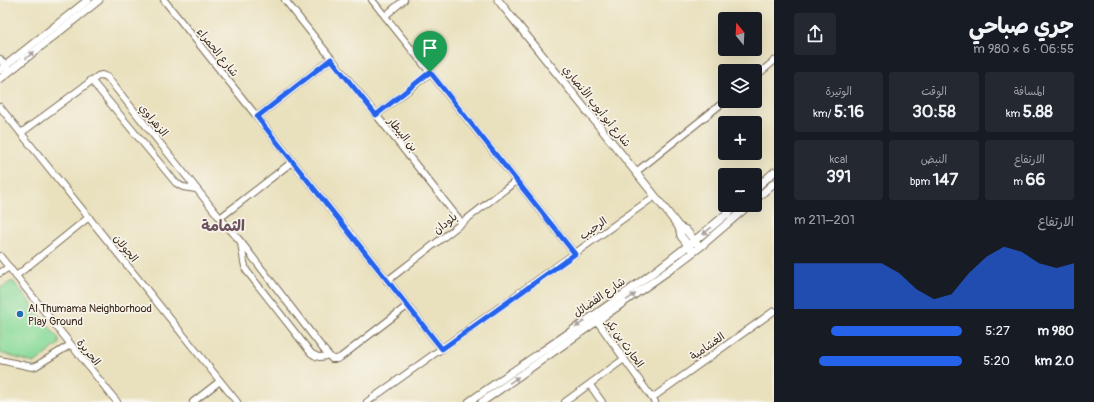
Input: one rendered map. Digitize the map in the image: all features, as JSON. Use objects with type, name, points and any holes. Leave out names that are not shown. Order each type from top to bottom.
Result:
[{"type":"street","points":[[0,79],[5,69],[88,0]]},
{"type":"street","points":[[5,69],[99,0]]},
{"type":"street","name":"شارع الحمراء","points":[[164,0],[406,306],[442,349]]},
{"type":"street","name":"بن البيطار","points":[[285,0],[462,223]]},
{"type":"street","points":[[372,0],[575,254]]},
{"type":"street","points":[[385,16],[404,0]]},
{"type":"street","name":"شارع أبو أيوب الأنصاري","points":[[498,0],[656,196],[679,227],[681,236],[691,249]]},
{"type":"street","points":[[0,59],[5,69]]},
{"type":"street","points":[[257,117],[331,59]]},
{"type":"street","points":[[762,71],[774,61]]},
{"type":"street","points":[[376,115],[430,72]]},
{"type":"street","name":"الزهراوي","points":[[91,80],[102,75],[107,77],[196,189],[241,242],[328,355]]},
{"type":"street","points":[[21,134],[91,80],[176,183],[183,187],[196,189]]},
{"type":"street","name":"الجولان","points":[[0,107],[237,402]]},
{"type":"street","points":[[636,172],[718,107]]},
{"type":"street","points":[[220,218],[292,162]]},
{"type":"street","points":[[762,185],[773,178]]},
{"type":"street","points":[[762,191],[773,178]]},
{"type":"street","name":"بلودان","points":[[387,281],[516,181]]},
{"type":"street","name":"الرحيب","points":[[367,402],[656,196]]},
{"type":"street","name":"شارع الفضائل","points":[[469,402],[616,298],[691,249],[730,212]]},
{"type":"street","points":[[697,244],[740,212]]},
{"type":"street","points":[[16,276],[89,217]]},
{"type":"street","name":"شارع أبو أيوب الأنصاري","points":[[679,227],[686,230],[697,244]]},
{"type":"street","points":[[241,242],[246,270],[311,353],[316,357],[321,358],[328,355],[332,359],[341,357],[406,306]]},
{"type":"street","points":[[482,402],[597,321],[691,249]]},
{"type":"street","name":"الحريرة","points":[[0,256],[117,402]]},
{"type":"street","points":[[0,273],[9,267]]},
{"type":"street","name":"الحارث بن بكر","points":[[616,298],[612,305],[598,315],[597,321],[654,400]]},
{"type":"street","name":"الغشامية","points":[[654,400],[774,311]]},
{"type":"street","points":[[0,360],[32,367],[36,366],[70,344]]},
{"type":"street","points":[[565,402],[624,359]]},
{"type":"street","points":[[192,402],[220,381]]},
{"type":"street","points":[[590,385],[602,402]]},
{"type":"green space","name":"Al Thumama Neighborhood Play Ground","points":[[13,281],[59,339],[59,344],[34,363],[0,353],[0,288]]},
{"type":"place","name":"Al Thumama Neighborhood Play Ground","points":[[20,314]]},
{"type":"district","name":"الثمامة","points":[[223,226]]},
{"type":"route","points":[[331,59],[376,115],[430,72],[575,254],[442,349],[406,306],[257,117],[331,59]]}]
